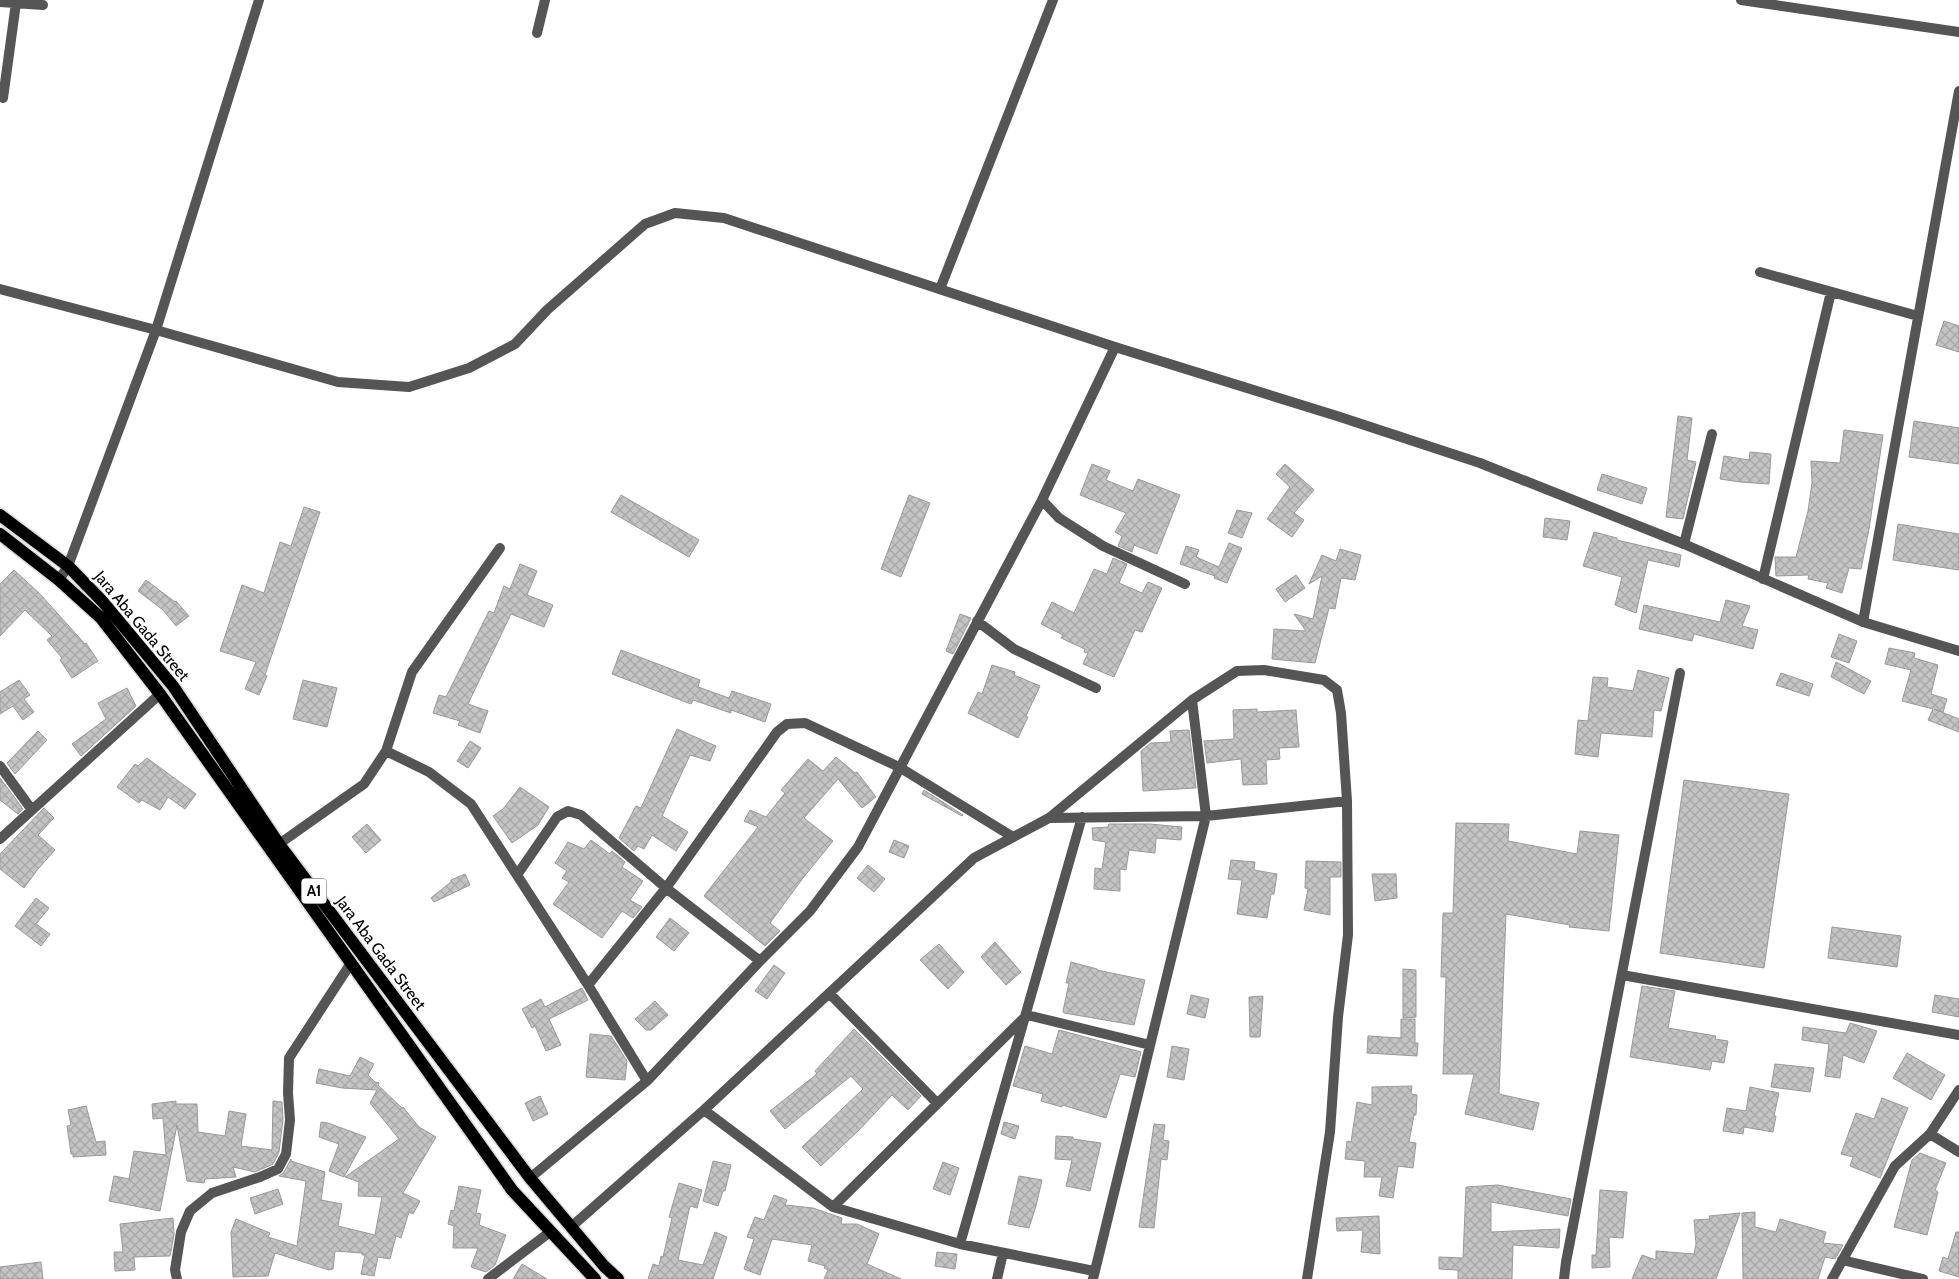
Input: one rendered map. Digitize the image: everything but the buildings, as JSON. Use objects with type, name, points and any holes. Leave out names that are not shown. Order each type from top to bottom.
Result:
[{"type":"main road","name":"Jara Aba Gada Street","points":[[0,515],[68,566],[103,602],[173,686],[279,844],[530,1178],[604,1266],[618,1279]]},
{"type":"main road","name":"Jara Aba Gada Street","points":[[0,534],[59,580],[101,618],[160,694],[512,1190],[594,1279]]},
{"type":"street","points":[[59,580],[68,566],[156,330],[258,0]]},
{"type":"street","points":[[537,32],[545,0]]},
{"type":"street","points":[[940,289],[1052,0]]},
{"type":"street","points":[[1740,0],[1959,32]]},
{"type":"street","points":[[0,2],[43,6]]},
{"type":"street","points":[[3,98],[16,3]]},
{"type":"street","points":[[1864,622],[1959,91]]},
{"type":"street","points":[[0,289],[156,330],[338,382],[409,387],[469,368],[515,344],[547,310],[645,224],[675,213],[724,218],[1115,347],[1480,463],[1684,544],[1864,622],[1959,652]]},
{"type":"street","points":[[1760,272],[1918,316]]},
{"type":"street","points":[[1763,579],[1831,292]]},
{"type":"street","points":[[530,1178],[647,1081],[810,911],[858,847],[1042,500],[1115,347]]},
{"type":"street","points":[[1684,544],[1712,434]]},
{"type":"street","points":[[1042,500],[1059,518],[1102,546],[1185,584]]},
{"type":"street","points":[[279,844],[364,784],[386,751],[412,672],[500,548]]},
{"type":"street","points":[[977,621],[1014,649],[1096,688]]},
{"type":"street","points":[[571,1227],[704,1110],[974,858],[1049,818],[1192,700],[1236,672],[1264,670],[1324,680],[1337,690],[1342,713],[1347,801],[1348,935],[1338,1017],[1330,1132],[1307,1279]]},
{"type":"street","points":[[1564,1279],[1680,673]]},
{"type":"street","points":[[0,839],[160,694]]},
{"type":"street","points":[[704,1110],[833,1206],[960,1244],[1094,1275],[1206,816],[1192,700]]},
{"type":"street","points":[[588,985],[666,888],[777,732],[787,724],[805,722],[899,767],[1013,837]]},
{"type":"street","points":[[386,751],[429,772],[470,804],[588,985],[647,1081]]},
{"type":"street","points":[[0,766],[32,810]]},
{"type":"street","points":[[1049,818],[1206,816],[1347,801]]},
{"type":"street","points":[[517,875],[557,816],[568,811],[581,815],[666,888],[760,961]]},
{"type":"street","points":[[960,1244],[1027,1015],[1082,817]]},
{"type":"street","points":[[177,1279],[175,1270],[181,1232],[190,1211],[212,1192],[260,1177],[278,1169],[286,1154],[290,1120],[288,1093],[289,1058],[351,963]]},
{"type":"street","points":[[1622,975],[1959,1034]]},
{"type":"street","points":[[829,993],[938,1103]]},
{"type":"street","points":[[1027,1015],[1150,1044]]},
{"type":"street","points":[[833,1206],[1027,1015]]},
{"type":"street","points":[[1832,1279],[1895,1166],[1930,1134],[1959,1090]]},
{"type":"street","points":[[1930,1134],[1959,1152]]},
{"type":"street","points":[[488,1279],[550,1232]]},
{"type":"street","points":[[997,1279],[1003,1253]]},
{"type":"street","points":[[1842,1260],[1923,1279]]}]
